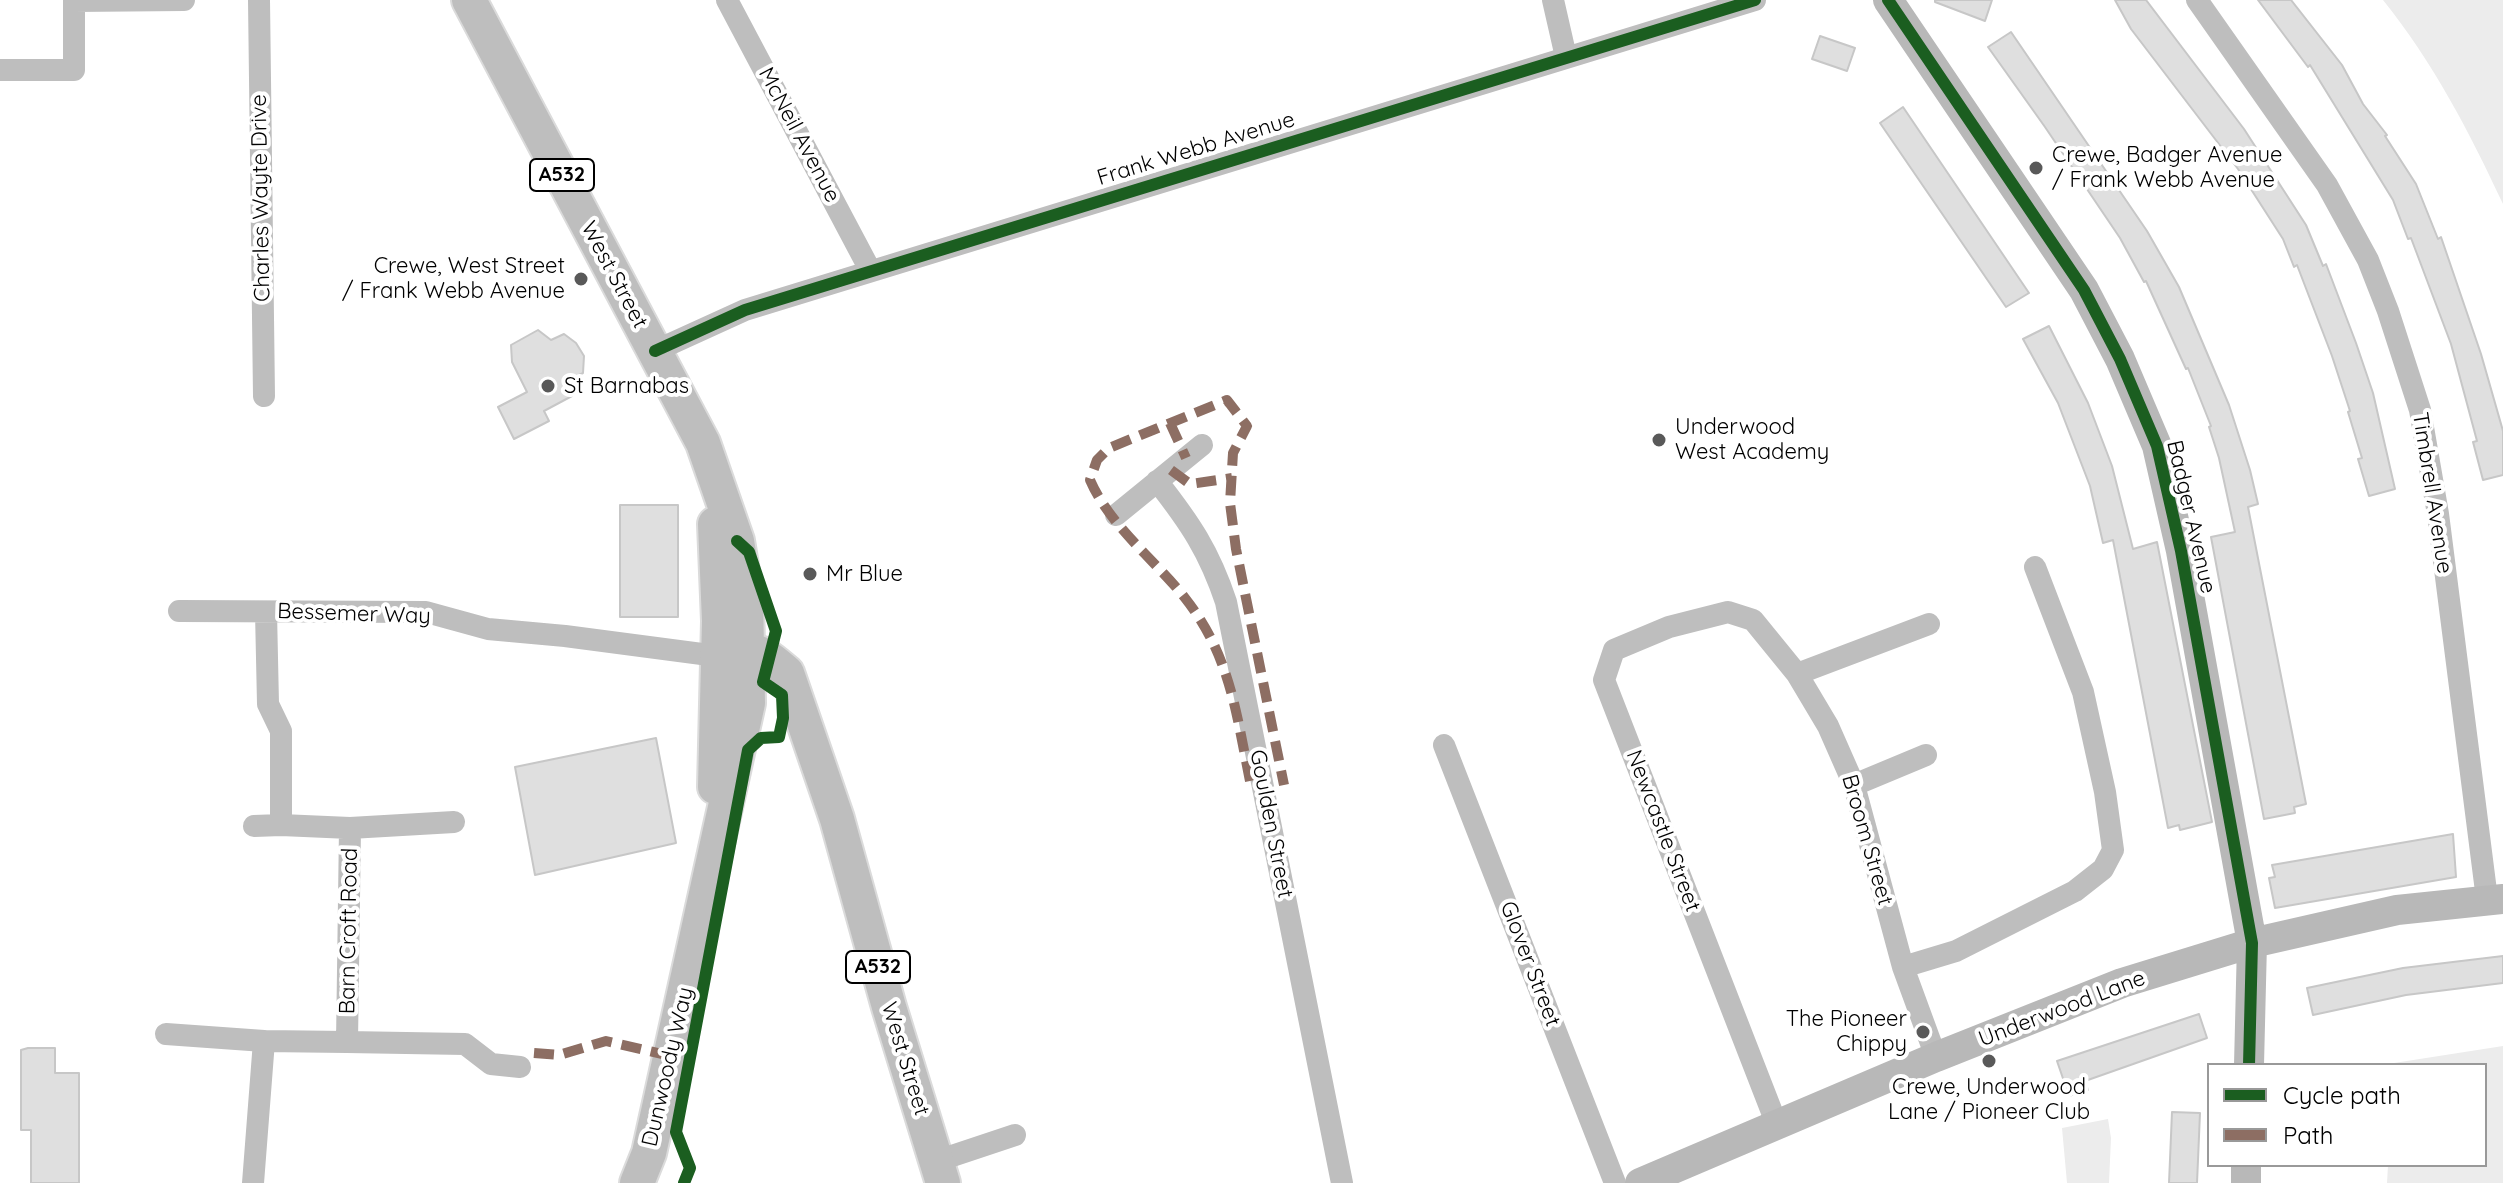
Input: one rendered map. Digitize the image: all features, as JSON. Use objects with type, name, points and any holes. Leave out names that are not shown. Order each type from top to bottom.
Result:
[{"type":"main road","name":"West Street","points":[[469,0],[703,443],[737,541],[746,596],[733,652],[732,704],[783,718],[814,750]]},
{"type":"main road","name":"West Street","points":[[733,652],[770,659],[787,673],[837,819],[889,1007],[940,1172]]},
{"type":"main road","name":"Dunwoody Way","points":[[645,1181],[714,855],[732,704]]},
{"type":"street","points":[[0,70],[74,70],[74,1],[184,0]]},
{"type":"street","name":"Charles Wayte Drive","points":[[259,0],[264,396]]},
{"type":"street","name":"McNeil Avenue","points":[[727,0],[870,270]]},
{"type":"street","points":[[1553,0],[1566,57]]},
{"type":"street","name":"Frank Webb Avenue","points":[[655,351],[745,310],[870,270],[1755,0]]},
{"type":"street","name":"Badger Avenue","points":[[1888,0],[2084,290],[2120,359],[2157,446],[2184,566],[2252,943],[2249,1063]]},
{"type":"street","name":"Timbrell Avenue","points":[[2197,0],[2327,185],[2368,260],[2388,311],[2420,410],[2495,899]]},
{"type":"street","points":[[1116,515],[1202,445]]},
{"type":"street","name":"Goulden Street","points":[[1157,481],[1193,527],[1213,563],[1226,602],[1342,1183]]},
{"type":"street","points":[[1903,967],[1956,951],[2075,891],[2103,869],[2113,850],[2105,792],[2083,692],[2035,567]]},
{"type":"street","name":"Bessemer Way","points":[[179,611],[426,612],[488,629],[733,652]]},
{"type":"street","points":[[266,612],[268,704],[281,731],[281,825]]},
{"type":"street","name":"Broom Street","points":[[1728,612],[1753,620],[1797,674],[1828,726],[1854,785],[1903,967],[1936,1057]]},
{"type":"street","name":"Newcastle Street","points":[[1728,612],[1669,627],[1614,650],[1604,680],[1777,1125]]},
{"type":"street","points":[[1797,674],[1929,624]]},
{"type":"street","name":"Glover Street","points":[[1444,745],[1615,1183]]},
{"type":"street","points":[[1854,785],[1926,755]]},
{"type":"street","points":[[350,828],[454,822]]},
{"type":"street","name":"Barn Croft Road","points":[[254,826],[350,828],[347,1042],[465,1044],[491,1064],[520,1067]]},
{"type":"street","name":"Underwood Lane","points":[[1640,1183],[1936,1057],[2122,983],[2252,943],[2397,910],[2495,899]]},
{"type":"street","points":[[166,1034],[264,1041],[347,1042]]},
{"type":"street","points":[[253,1183],[264,1041]]},
{"type":"street","points":[[940,1172],[1015,1135]]},
{"type":"shaded area","points":[[2383,0],[2503,0],[2503,204],[2449,99],[2418,48]]},
{"type":"shaded area","points":[[2503,1046],[2503,1183],[2387,1183],[2388,1167],[2487,1167],[2487,1063],[2394,1063]]},
{"type":"shaded area","points":[[2108,1119],[2111,1138],[2109,1183],[2067,1183],[2062,1128]]},
{"type":"building","points":[[1935,0],[1992,0],[1985,21]]},
{"type":"building","points":[[2115,0],[2146,0],[2244,129],[2306,225],[2323,266],[2326,264],[2373,393],[2395,489],[2369,496],[2358,459],[2362,458],[2350,411],[2332,356],[2297,265],[2294,267],[2283,239],[2238,169],[2131,29]]},
{"type":"building","points":[[2258,0],[2291,0],[2342,65],[2363,104],[2387,135],[2416,184],[2438,239],[2441,237],[2481,354],[2503,431],[2503,475],[2483,480],[2473,442],[2477,441],[2451,344],[2411,238],[2408,239],[2393,200],[2310,65],[2308,67]]},
{"type":"building","points":[[2011,32],[2147,231],[2179,287],[2229,405],[2258,504],[2248,507],[2306,804],[2294,807],[2295,813],[2264,819],[2211,537],[2235,532],[2211,426],[2188,368],[2146,281],[2120,238],[1988,47]]},
{"type":"building","points":[[1820,36],[1855,48],[1847,71],[1812,59]]},
{"type":"building","points":[[1903,107],[2029,293],[2006,307],[1880,123]]},
{"type":"building","points":[[2049,326],[2088,403],[2112,466],[2133,549],[2157,542],[2212,822],[2180,830],[2179,825],[2168,828],[2113,540],[2103,543],[2090,486],[2058,403],[2023,339]]},
{"type":"building","name":"St Barnabas","points":[[538,330],[551,340],[564,334],[576,343],[584,356],[583,373],[571,379],[572,396],[544,411],[549,421],[514,439],[498,407],[527,392],[512,362],[511,345]]},
{"type":"building","points":[[620,505],[678,505],[678,617],[620,617]]},
{"type":"building","points":[[656,738],[676,843],[535,875],[515,767]]},
{"type":"building","points":[[2453,834],[2456,877],[2275,908],[2269,878],[2275,877],[2272,865]]},
{"type":"building","points":[[2503,956],[2503,983],[2406,995],[2313,1015],[2307,988],[2403,968]]},
{"type":"building","points":[[2199,1014],[2207,1038],[2085,1081],[2088,1090],[2069,1096],[2057,1061]]},
{"type":"building","points":[[55,1048],[55,1073],[79,1073],[79,1183],[31,1183],[31,1130],[21,1130],[21,1050]]},
{"type":"building","points":[[2172,1112],[2200,1113],[2197,1183],[2169,1183]]},
{"type":"marked path","points":[[1250,781],[1229,685],[1212,641],[1185,598],[1133,542],[1109,512],[1090,480],[1097,460],[1109,448],[1227,400],[1247,426],[1233,453],[1230,503],[1236,549],[1284,785]]},
{"type":"marked path","points":[[1170,423],[1186,458]]},
{"type":"marked path","points":[[1171,470],[1190,484],[1232,478]]},
{"type":"marked path","points":[[534,1053],[559,1055],[606,1041],[671,1056]]},
{"type":"cycle path","points":[[655,351],[745,310],[1755,0]]},
{"type":"cycle path","points":[[1888,0],[2084,290],[2120,359],[2157,446],[2181,551],[2252,943],[2249,1063]]},
{"type":"cycle path","points":[[684,1183],[690,1168],[676,1132],[748,750],[761,738],[779,737],[783,718],[782,695],[763,682],[776,631],[749,552],[737,541]]},
{"type":"place","name":"Crewe, Badger Avenue / Frank Webb Avenue","points":[[2036,168]]},
{"type":"place","name":"Crewe, West Street / Frank Webb Avenue","points":[[581,279]]},
{"type":"place","name":"St Barnabas","points":[[548,386]]},
{"type":"place","name":"Underwood West Academy","points":[[1659,440]]},
{"type":"place","name":"Mr Blue","points":[[810,574]]},
{"type":"place","name":"The Pioneer Chippy","points":[[1923,1032]]},
{"type":"place","name":"Crewe, Underwood Lane / Pioneer Club","points":[[1989,1061]]}]
